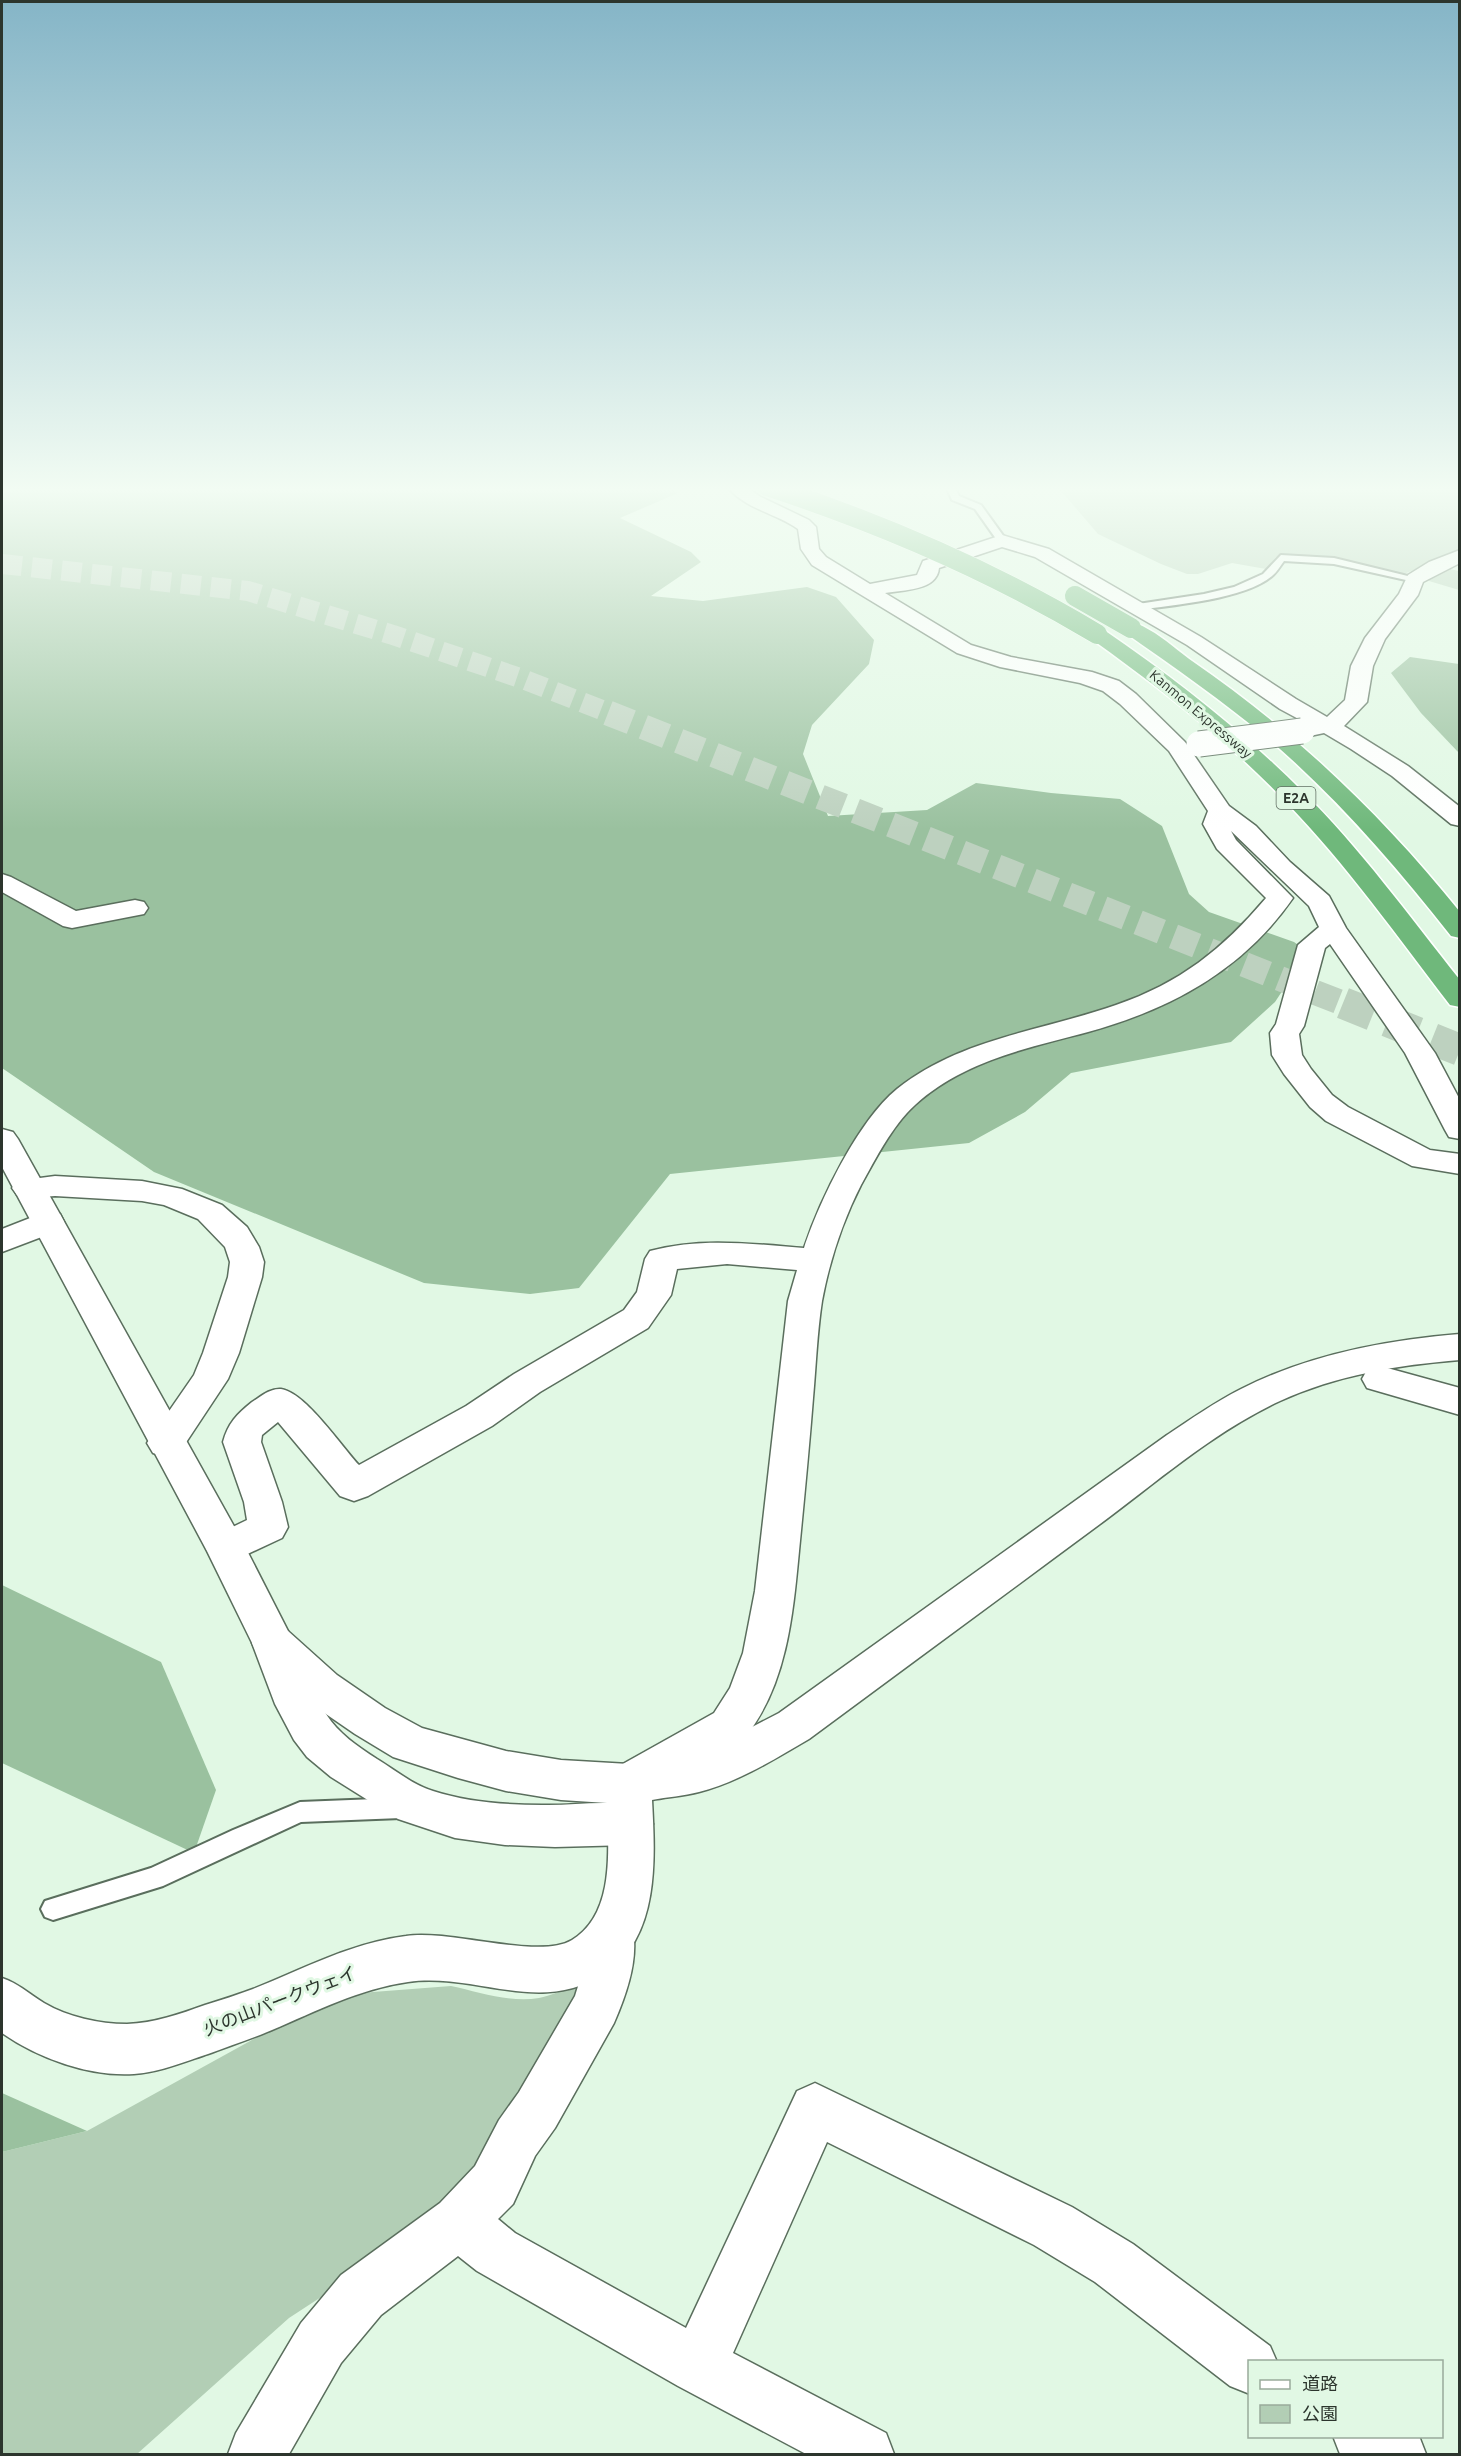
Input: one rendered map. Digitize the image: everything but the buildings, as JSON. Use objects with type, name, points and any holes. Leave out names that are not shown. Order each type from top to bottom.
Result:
[{"type":"highway","name":"Kanmon Expressway","points":[[1040,601],[1097,634],[1157,676],[1212,720],[1294,796],[1347,854],[1460,999]]},
{"type":"highway","name":"Kanmon Expressway","points":[[1093,601],[1134,617],[1197,673],[1251,714],[1301,757],[1394,852],[1460,930]]},
{"type":"street","points":[[885,601],[937,634],[983,657],[1083,677],[1111,686],[1148,717],[1188,745],[1220,811],[1247,831],[1281,867],[1320,902],[1333,929],[1420,1053],[1460,1130]]},
{"type":"street","points":[[1110,601],[1134,617],[1194,641],[1288,704],[1401,771],[1460,819]]},
{"type":"street","points":[[1188,745],[1302,731],[1328,726],[1340,719],[1356,702],[1362,666],[1375,638],[1404,601]]},
{"type":"street","points":[[630,1804],[729,1726],[749,1696],[764,1653],[775,1591],[805,1301],[816,1260],[839,1197],[871,1140],[891,1112],[930,1078],[982,1052],[1109,1017],[1146,1004],[1192,980],[1248,936],[1280,898],[1226,844],[1215,824],[1220,811]]},
{"type":"street","points":[[2,882],[72,920],[135,908]]},
{"type":"street","points":[[1333,929],[1312,945],[1290,1026],[1284,1033],[1287,1055],[1321,1101],[1337,1114],[1423,1159],[1460,1164]]},
{"type":"street","points":[[2,1139],[17,1180],[48,1222],[166,1443],[226,1548],[273,1643],[307,1723],[330,1753],[395,1794],[430,1810],[502,1824],[564,1827],[630,1804],[747,1752],[794,1726],[1180,1445],[1266,1392],[1296,1380],[1392,1353],[1460,1347]]},
{"type":"street","points":[[17,1180],[55,1186],[142,1191],[171,1196],[210,1212],[235,1235],[242,1247],[247,1262],[245,1277],[221,1353],[210,1379],[166,1443]]},
{"type":"street","points":[[2,1241],[48,1222]]},
{"type":"street","points":[[226,1548],[268,1527],[263,1502],[242,1442],[245,1430],[253,1421],[279,1402],[354,1486],[479,1416],[526,1383],[636,1319],[654,1295],[662,1259],[727,1253],[816,1260]]},
{"type":"street","points":[[1380,1379],[1460,1402]]},
{"type":"street","points":[[273,1643],[322,1688],[370,1721],[410,1743],[458,1759],[506,1771],[561,1780],[630,1804]]},
{"type":"street","points":[[257,2454],[321,2343],[361,2295],[459,2222],[494,2185],[517,2138],[537,2110],[597,2006],[607,1970],[610,1938],[623,1910],[631,1870],[630,1804]]},
{"type":"street","name":"火の山パークウェイ","points":[[2,2002],[20,2019],[53,2035],[88,2044],[127,2049],[166,2044],[260,2011],[343,1974],[389,1962],[428,1957],[527,1971],[569,1967],[590,1955],[610,1938]]},
{"type":"street","points":[[698,2366],[815,2109],[1053,2226],[1114,2263],[1248,2364]]},
{"type":"street","points":[[459,2222],[496,2252],[698,2366],[865,2454]]},
{"type":"street","points":[[1366,2438],[1397,2454]]},
{"type":"lane","points":[[1134,617],[1192,601]]},
{"type":"lane","points":[[53,1909],[155,1878],[300,1812],[394,1807],[430,1810]]},
{"type":"green space","points":[[2,601],[839,601],[874,640],[869,664],[812,725],[803,754],[828,816],[927,810],[976,783],[1120,799],[1162,826],[1189,894],[1209,912],[1294,942],[1308,952],[1275,1002],[1231,1042],[1071,1073],[1025,1112],[969,1143],[670,1174],[579,1288],[530,1294],[424,1283],[154,1172],[2,1068]]},
{"type":"green space","points":[[1410,657],[1459,664],[1459,753],[1421,713],[1391,673]]},
{"type":"green space","points":[[2,1585],[161,1662],[216,1790],[194,1853],[2,1763]]},
{"type":"green space","points":[[451,1986],[517,1999],[539,1998],[573,1988],[584,1990],[528,2111],[450,2199],[361,2271],[289,2318],[137,2454],[2,2454],[2,2152],[87,2131],[301,2013],[360,1993]]},
{"type":"green space","points":[[2,2093],[87,2131],[2,2152]]},
{"type":"tunnel","points":[[280,601],[393,635],[520,678],[612,714]]},
{"type":"tunnel","points":[[608,713],[1347,1005]]},
{"type":"tunnel","points":[[1343,1003],[1460,1050]]}]
